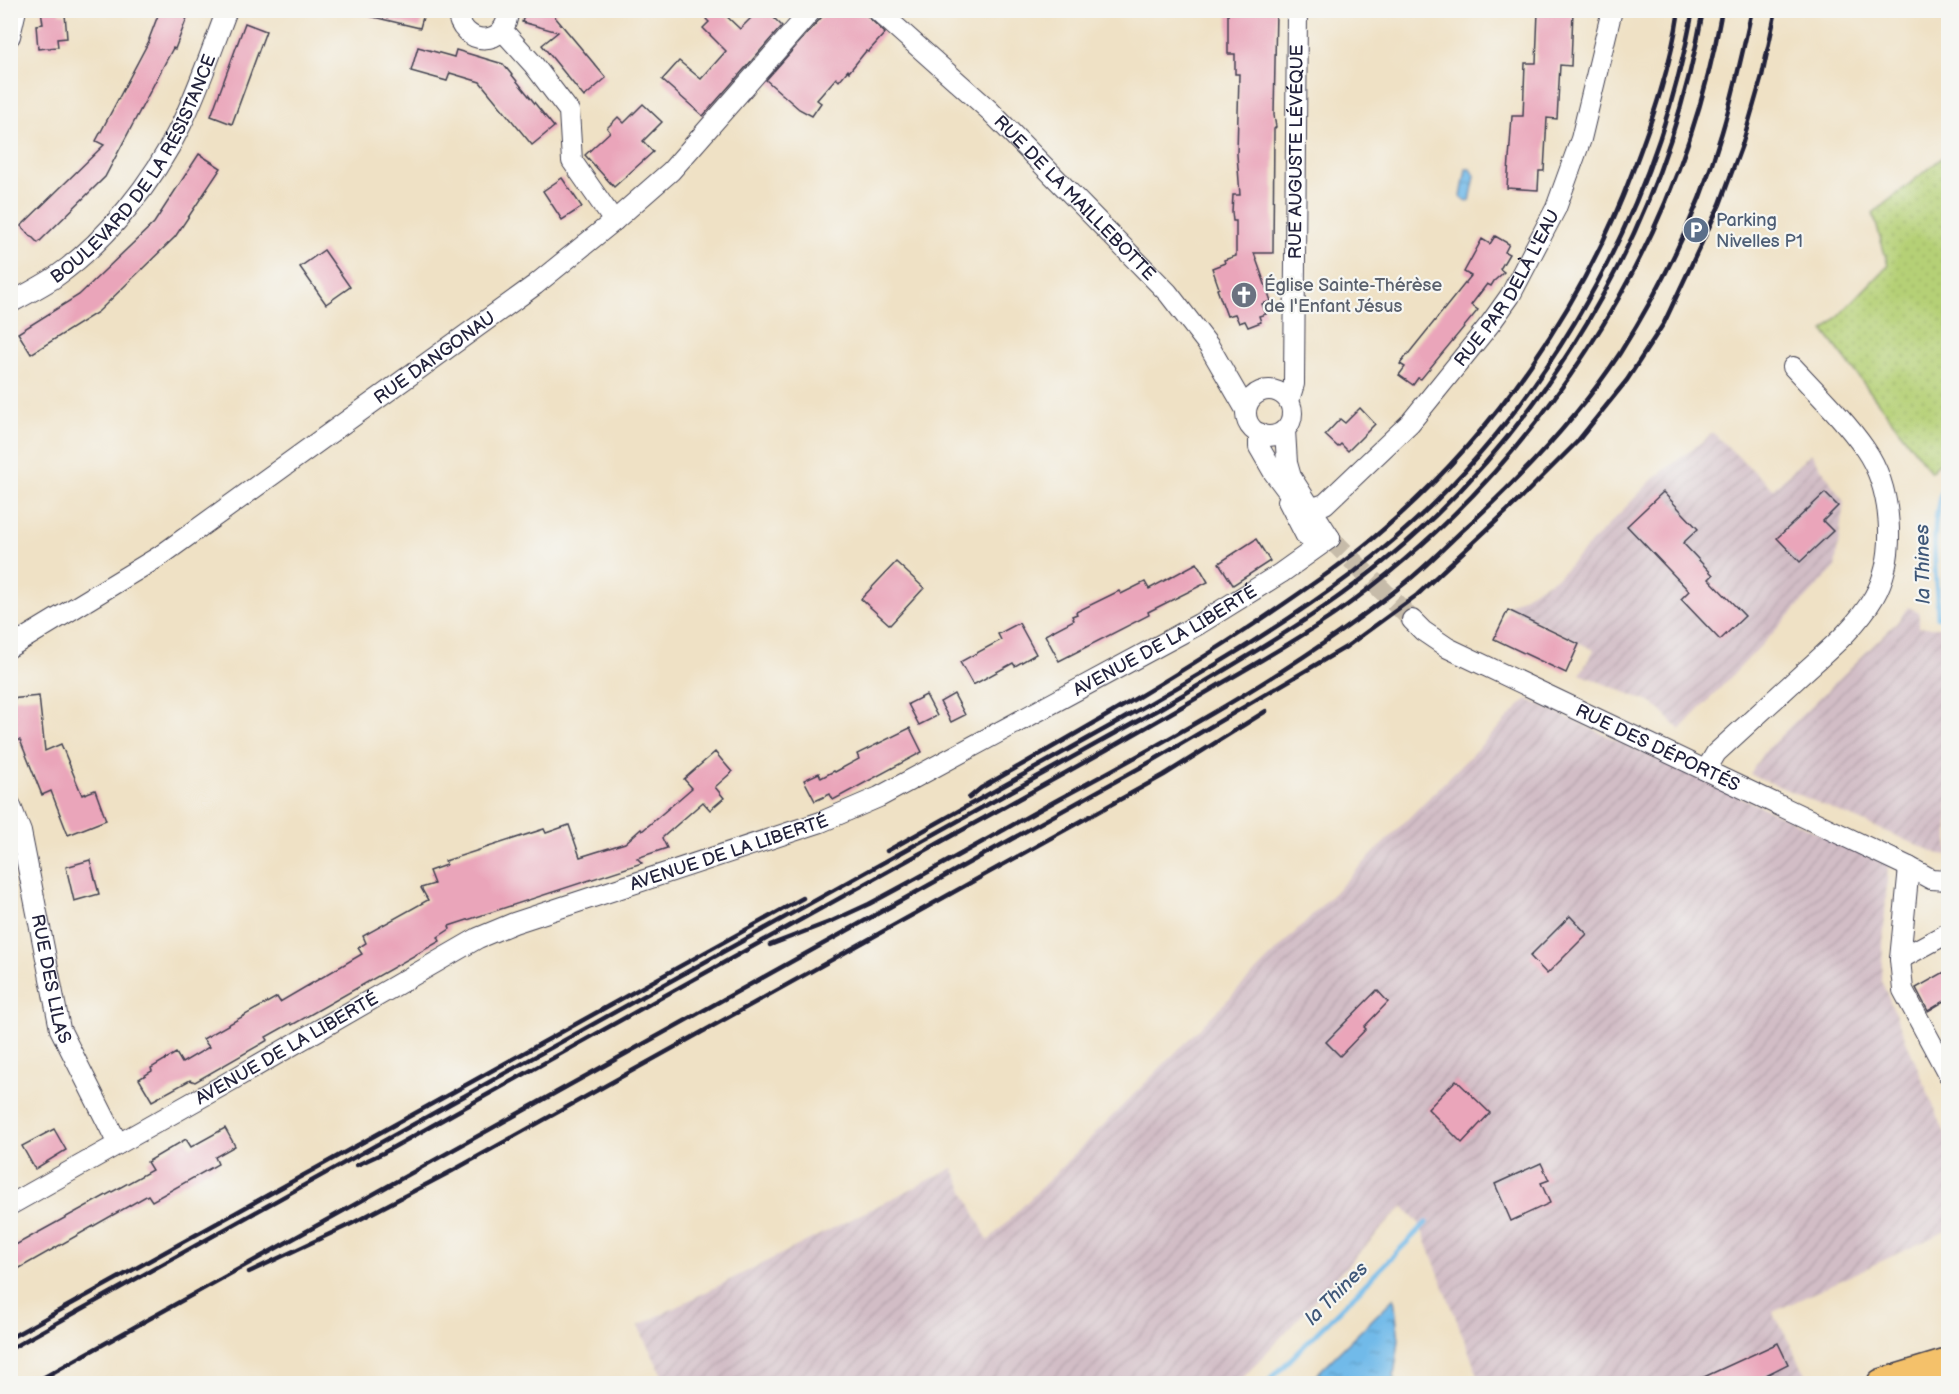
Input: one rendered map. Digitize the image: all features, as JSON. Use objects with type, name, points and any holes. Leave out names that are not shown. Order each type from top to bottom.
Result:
[{"type":"main road","points":[[1882,1383],[1948,1364]]},
{"type":"street","points":[[10,36],[16,10]]},
{"type":"street","name":"BOULEVARD DE LA RÉSISTANCE","points":[[10,303],[55,277],[92,246],[122,215],[160,164],[194,98],[227,10]]},
{"type":"street","points":[[457,10],[462,27],[468,33],[488,39],[503,31],[508,19],[508,10]]},
{"type":"street","name":"RUE DANGONAU","points":[[10,647],[160,556],[535,285],[671,171],[812,10]]},
{"type":"street","name":"RUE DE LA MAILLEBOTTE","points":[[877,10],[989,110],[1168,293],[1209,346],[1246,410]]},
{"type":"street","name":"RUE AUGUSTE LÉVÉQUE","points":[[1288,400],[1294,384],[1297,10]]},
{"type":"street","name":"RUE PAR DELÀ L'EAU","points":[[1310,509],[1325,504],[1410,423],[1510,296],[1556,208],[1581,139],[1612,10]]},
{"type":"street","points":[[503,31],[533,64],[569,111],[572,161],[614,221]]},
{"type":"street","points":[[1706,770],[1716,753],[1818,660],[1859,619],[1875,595],[1887,560],[1889,518],[1881,480],[1866,450],[1838,414],[1792,368]]},
{"type":"street","points":[[1285,430],[1270,436],[1258,433],[1249,425],[1246,410],[1255,394],[1262,391],[1276,391],[1288,400],[1292,407],[1292,416],[1285,430],[1287,464],[1291,477],[1330,538]]},
{"type":"street","points":[[1258,433],[1259,447],[1306,536],[1330,538]]},
{"type":"street","points":[[1274,473],[1301,510],[1310,509]]},
{"type":"street","name":"AVENUE DE LA LIBERTÉ","points":[[10,1205],[478,938],[514,923],[821,822],[879,797],[1198,624],[1281,573],[1330,538]]},
{"type":"street","name":"RUE DES DÉPORTÉS","points":[[1412,620],[1423,631],[1448,648],[1931,879],[1948,880]]},
{"type":"street","name":"RUE DES LILAS","points":[[10,804],[21,832],[60,1029],[118,1144]]},
{"type":"street","points":[[1909,867],[1900,959],[1903,990],[1948,1074]]},
{"type":"street","points":[[1900,959],[1948,933]]},
{"type":"shaded area","points":[[1713,433],[1773,489],[1811,453],[1844,502],[1835,568],[1680,730],[1654,704],[1580,674],[1594,650],[1506,607],[1559,576],[1653,479]]},
{"type":"shaded area","points":[[1908,607],[1919,612],[1919,627],[1948,627],[1948,855],[1939,854],[1750,774],[1763,753],[1898,621]]},
{"type":"shaded area","points":[[1527,699],[1888,865],[1881,980],[1948,1141],[1948,1230],[1773,1312],[1811,1383],[1481,1383],[1419,1223],[1403,1206],[1238,1383],[666,1383],[638,1326],[953,1168],[988,1241]]},
{"type":"green space","points":[[1948,153],[1948,453],[1931,472],[1824,331],[1888,265],[1873,213]]},
{"type":"water","points":[[1466,169],[1471,169],[1475,176],[1470,201],[1461,197]]},
{"type":"water","points":[[1394,1298],[1399,1340],[1393,1383],[1308,1383]]},
{"type":"building","points":[[41,10],[60,10],[60,14],[65,14],[67,38],[57,39],[58,47],[38,49],[36,25],[43,24]]},
{"type":"building","points":[[160,10],[190,10],[175,49],[173,48],[105,177],[38,243],[21,226],[104,145],[96,141],[150,39]]},
{"type":"building","points":[[370,10],[425,10],[420,28],[369,16]]},
{"type":"building","points":[[526,10],[557,10],[555,17],[606,78],[584,97],[542,45],[558,32],[522,22]]},
{"type":"building","points":[[715,10],[720,10],[740,29],[759,10],[766,10],[782,26],[703,116],[662,80],[679,61],[701,79],[726,51],[703,28],[709,22],[706,19]]},
{"type":"building","points":[[828,10],[861,10],[885,33],[849,72],[848,70],[839,81],[836,78],[817,100],[821,103],[812,116],[799,109],[766,80]]},
{"type":"building","points":[[1228,10],[1276,10],[1273,253],[1254,253],[1271,301],[1262,304],[1266,314],[1259,316],[1261,322],[1248,327],[1245,321],[1239,323],[1235,314],[1227,316],[1212,268],[1236,256],[1236,221],[1233,221],[1232,212],[1233,195],[1240,195],[1237,154],[1239,74],[1235,74],[1235,54],[1228,54]]},
{"type":"building","points":[[1573,10],[1571,66],[1560,65],[1557,119],[1547,118],[1544,171],[1539,171],[1538,190],[1507,188],[1512,116],[1523,116],[1525,63],[1536,63],[1538,11]]},
{"type":"building","points":[[245,23],[266,31],[232,124],[211,116]]},
{"type":"building","points":[[418,47],[454,57],[456,50],[503,64],[554,127],[532,145],[480,82],[450,73],[447,81],[411,71]]},
{"type":"building","points":[[643,104],[662,122],[643,141],[653,152],[614,187],[585,155],[610,132],[607,128],[618,117],[624,123]]},
{"type":"building","points":[[199,154],[221,168],[175,237],[98,312],[31,354],[18,333],[79,295],[154,223]]},
{"type":"building","points":[[562,178],[582,207],[562,220],[543,191]]},
{"type":"building","points":[[1495,236],[1509,244],[1505,252],[1509,254],[1500,269],[1504,272],[1491,286],[1487,284],[1471,305],[1478,310],[1421,379],[1418,378],[1413,385],[1399,375],[1405,367],[1400,364],[1471,276],[1464,272],[1482,239],[1490,244]]},
{"type":"building","points":[[324,250],[350,287],[326,304],[300,267]]},
{"type":"building","points":[[1360,408],[1375,424],[1348,451],[1341,444],[1338,447],[1325,435],[1340,419],[1345,423]]},
{"type":"building","points":[[1663,492],[1698,529],[1683,543],[1713,575],[1709,579],[1745,616],[1720,640],[1681,599],[1689,591],[1627,526]]},
{"type":"building","points":[[1825,493],[1838,506],[1823,521],[1833,531],[1800,562],[1777,538]]},
{"type":"building","points":[[1256,539],[1270,561],[1233,585],[1219,563]]},
{"type":"building","points":[[896,562],[924,588],[890,625],[861,599]]},
{"type":"building","points":[[1197,563],[1208,582],[1059,661],[1045,635],[1074,620],[1072,616],[1077,614],[1076,612],[1119,591],[1121,594],[1145,582],[1149,589]]},
{"type":"building","points":[[1508,610],[1579,644],[1566,673],[1494,639]]},
{"type":"building","points":[[1019,623],[1036,654],[1015,666],[1013,663],[973,685],[960,662],[1001,640],[998,634]]},
{"type":"building","points":[[954,694],[965,715],[951,722],[940,702]]},
{"type":"building","points":[[926,695],[937,716],[919,725],[908,704]]},
{"type":"building","points":[[39,696],[45,751],[61,744],[82,795],[95,790],[106,820],[68,835],[51,791],[42,795],[20,740],[14,740],[10,699]]},
{"type":"building","points":[[910,728],[922,752],[833,800],[830,794],[815,801],[804,780],[819,773],[821,778],[835,772],[859,759],[857,754]]},
{"type":"building","points":[[715,752],[732,772],[715,787],[724,798],[710,810],[703,802],[662,838],[667,848],[637,858],[642,863],[449,926],[450,929],[438,937],[440,941],[292,1025],[291,1023],[266,1037],[268,1040],[195,1082],[190,1080],[152,1101],[139,1079],[152,1071],[151,1068],[176,1053],[182,1063],[209,1047],[203,1039],[277,997],[280,1002],[362,954],[358,948],[366,943],[363,936],[428,900],[421,888],[434,884],[429,871],[446,865],[445,861],[544,829],[546,833],[569,825],[580,857],[625,843],[692,788],[684,779]]},
{"type":"building","points":[[90,860],[99,894],[74,901],[66,867]]},
{"type":"building","points":[[1570,916],[1587,934],[1547,974],[1530,956]]},
{"type":"building","points":[[1948,970],[1948,999],[1928,1011],[1916,988]]},
{"type":"building","points":[[1377,990],[1388,1002],[1340,1056],[1326,1042]]},
{"type":"building","points":[[1456,1080],[1490,1113],[1462,1143],[1428,1109]]},
{"type":"building","points":[[225,1128],[235,1146],[215,1157],[218,1164],[152,1201],[148,1195],[18,1269],[16,1266],[10,1269],[10,1248],[152,1170],[147,1162],[186,1139],[191,1147]]},
{"type":"building","points":[[54,1129],[66,1150],[35,1169],[22,1146]]},
{"type":"building","points":[[1541,1163],[1549,1180],[1541,1183],[1550,1203],[1511,1221],[1495,1184]]},
{"type":"building","points":[[1778,1343],[1788,1364],[1766,1375],[1747,1383],[1691,1383]]},
{"type":"waterway","name":"la Thines","points":[[1938,617],[1935,528],[1941,493],[1948,476]]},
{"type":"waterway","name":"la Thines","points":[[1266,1384],[1426,1223]]},
{"type":"tunnel","points":[[1330,538],[1412,620]]},
{"type":"railway","points":[[969,798],[981,788],[1167,680],[1318,581],[1385,528],[1462,452],[1498,410],[1530,366],[1560,320],[1587,272],[1611,223],[1647,133],[1666,72],[1679,10]]},
{"type":"railway","points":[[887,851],[1151,703],[1297,613],[1353,573],[1417,519],[1475,459],[1528,393],[1574,323],[1614,249],[1648,172],[1674,92],[1693,10]]},
{"type":"railway","points":[[10,1349],[1159,709],[1304,621],[1396,551],[1462,489],[1521,420],[1573,346],[1617,267],[1654,185],[1683,99],[1703,10]]},
{"type":"railway","points":[[357,1165],[383,1153],[1148,727],[1321,624],[1407,557],[1474,494],[1534,425],[1587,350],[1633,270],[1672,187],[1701,100],[1722,10]]},
{"type":"railway","points":[[770,945],[869,904],[1237,699],[1323,644],[1414,576],[1493,502],[1552,442],[1587,399],[1620,353],[1651,301],[1691,218],[1713,161],[1742,56],[1752,10]]},
{"type":"railway","points":[[32,1384],[1152,761],[1346,647],[1417,595],[1577,442],[1627,380],[1664,323],[1720,204],[1743,142],[1762,76],[1776,10]]},
{"type":"railway","points":[[249,1272],[351,1224],[452,1171],[1164,775],[1266,711]]},
{"type":"railway","points":[[10,1338],[803,898]]},
{"type":"place","name":"Parking Nivelles P1","points":[[1696,230]]},
{"type":"place","name":"Église Sainte-Thérèse de l'Enfant Jésus","points":[[1244,295]]}]
